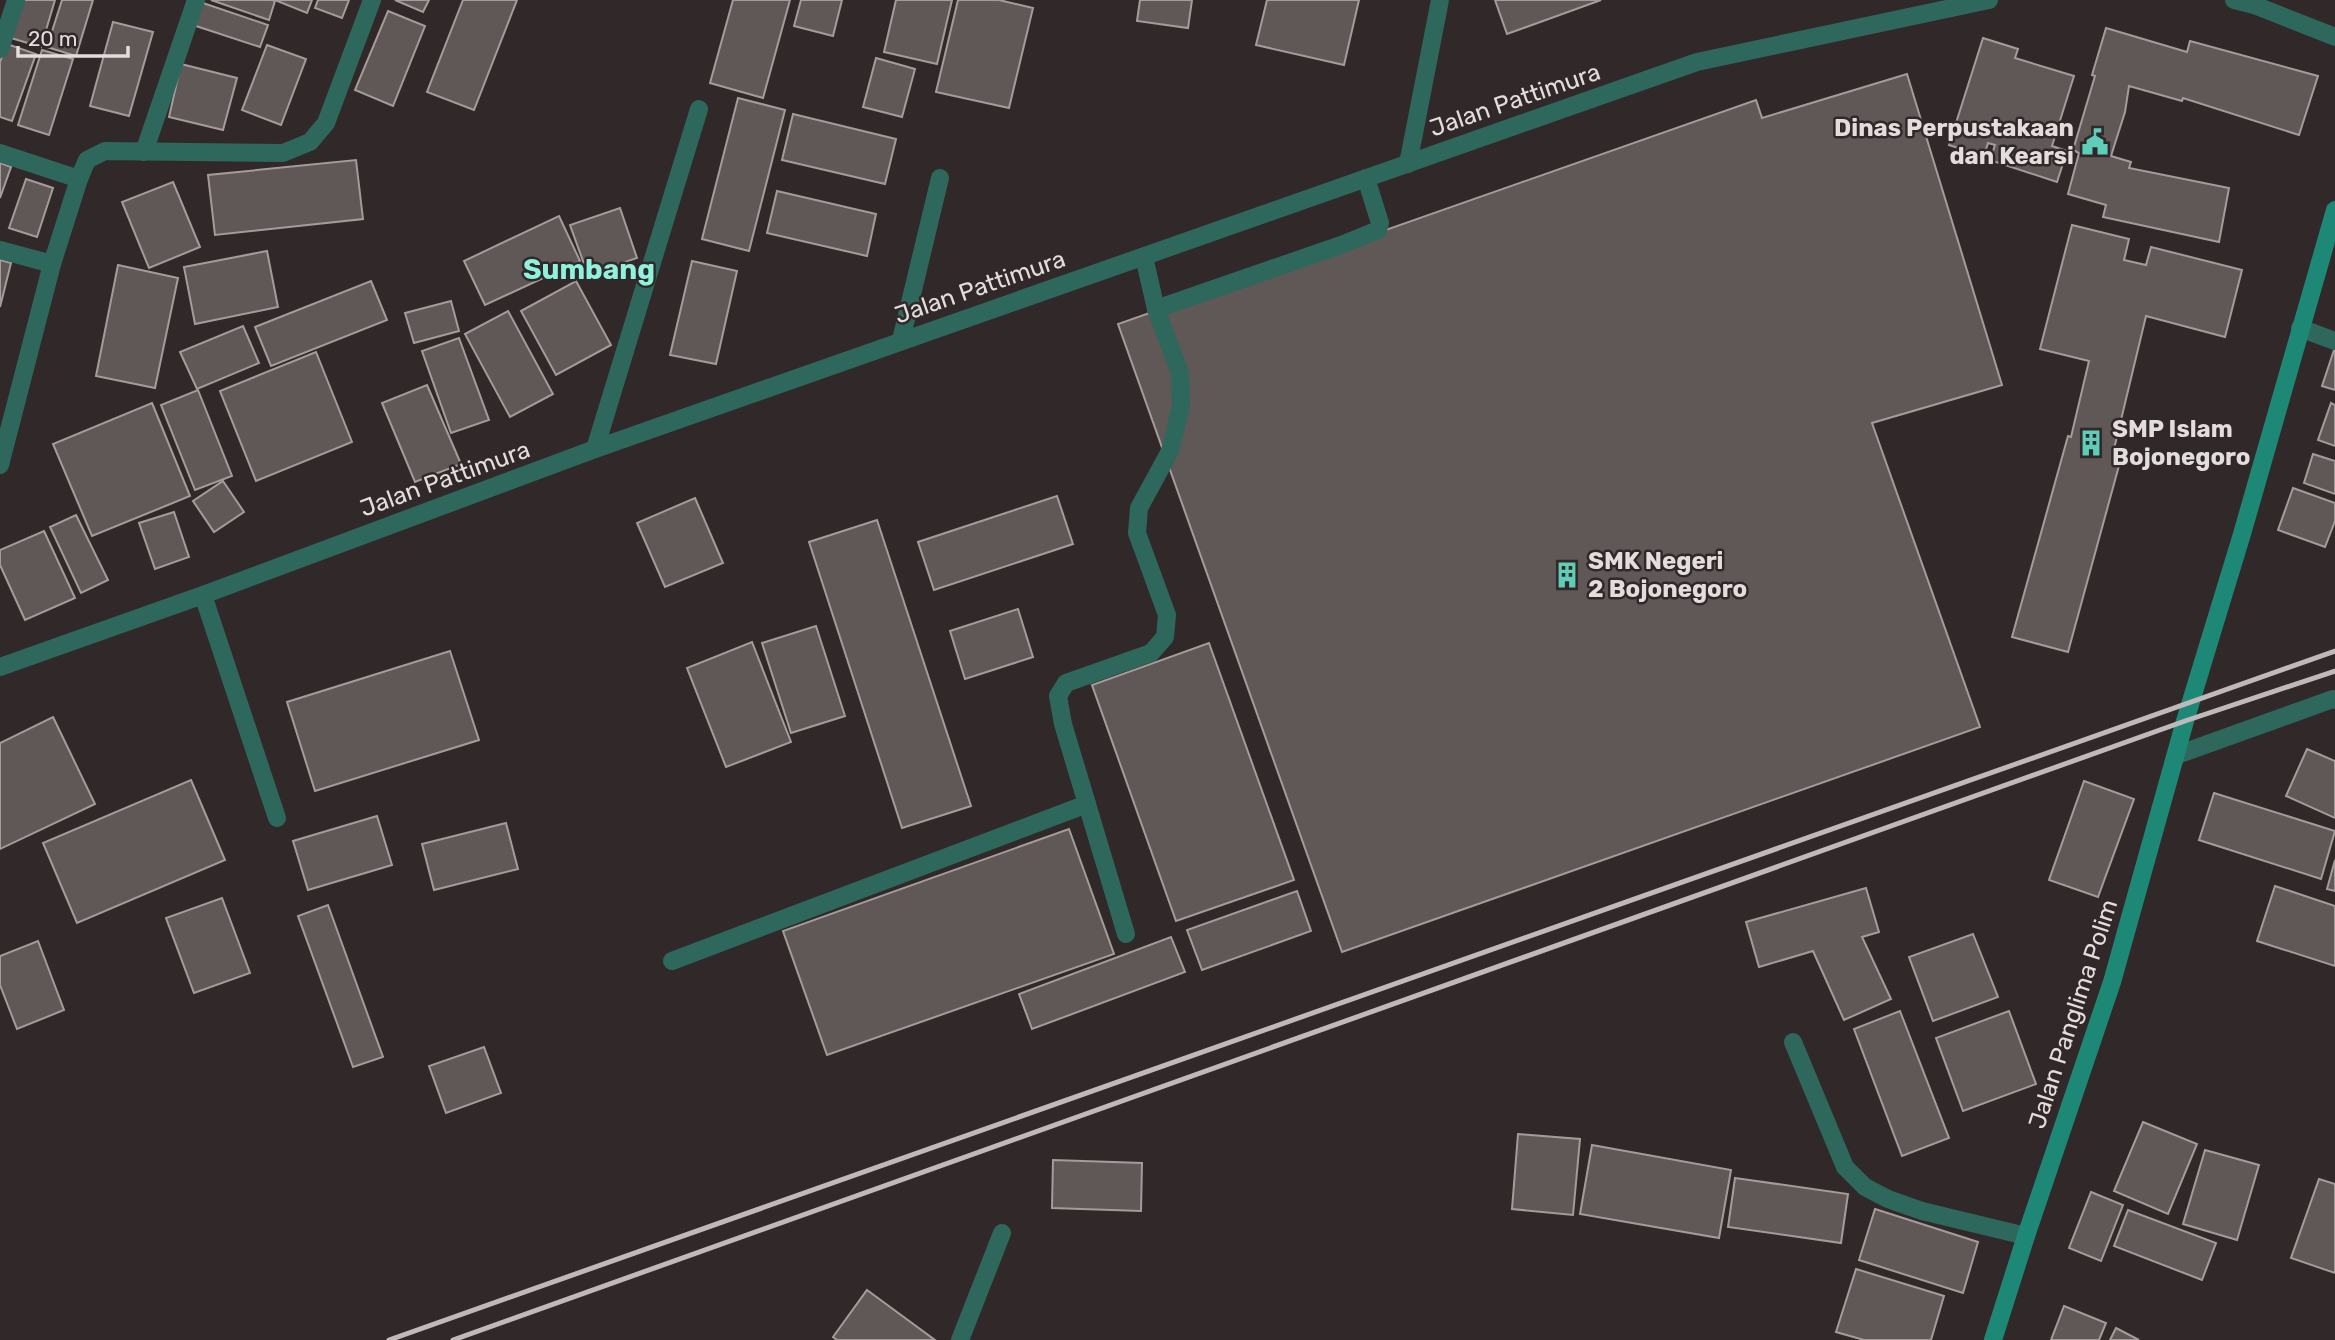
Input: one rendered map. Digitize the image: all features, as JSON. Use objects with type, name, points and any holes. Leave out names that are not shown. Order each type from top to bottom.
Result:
[{"type":"main road","name":"Jalan Panglima Polim","points":[[1993,1340],[2112,982],[2335,210]]},
{"type":"street","points":[[0,49],[16,0]]},
{"type":"street","points":[[144,152],[196,0]]},
{"type":"street","points":[[0,464],[52,264],[87,160],[105,151],[283,153],[310,142],[326,123],[372,0]]},
{"type":"street","points":[[1408,164],[1440,0]]},
{"type":"street","name":"Jalan Pattimura","points":[[0,667],[203,595],[595,449],[1697,62],[1933,5],[1989,0]]},
{"type":"street","points":[[2234,0],[2254,5],[2335,37]]},
{"type":"street","points":[[595,449],[699,109]]},
{"type":"street","points":[[0,153],[79,178]]},
{"type":"street","points":[[901,340],[940,178]]},
{"type":"street","points":[[1156,309],[1378,230],[1380,223],[1366,178]]},
{"type":"street","points":[[0,250],[52,264]]},
{"type":"street","points":[[1126,934],[1063,724],[1058,696],[1066,683],[1151,653],[1165,637],[1167,615],[1137,533],[1139,508],[1170,451],[1181,406],[1180,373],[1156,309],[1144,257]]},
{"type":"street","points":[[2300,328],[2335,341]]},
{"type":"street","points":[[203,595],[277,818]]},
{"type":"street","points":[[2177,755],[2334,699]]},
{"type":"street","points":[[672,961],[1087,804]]},
{"type":"street","points":[[1793,1042],[1845,1167],[1865,1186],[1888,1199],[1922,1212],[2026,1236]]},
{"type":"street","points":[[960,1340],[1002,1233]]},
{"type":"building","points":[[22,0],[55,0],[41,47],[11,38]]},
{"type":"building","points":[[62,0],[93,0],[76,56],[47,47]]},
{"type":"building","points":[[211,0],[272,0],[275,1],[269,20]]},
{"type":"building","points":[[275,0],[312,0],[307,13]]},
{"type":"building","points":[[318,0],[349,0],[342,18],[315,8]]},
{"type":"building","points":[[395,0],[429,0],[423,12]]},
{"type":"building","points":[[463,0],[517,0],[474,110],[427,92]]},
{"type":"building","points":[[733,0],[790,0],[763,98],[710,83]]},
{"type":"building","points":[[801,0],[842,0],[833,36],[794,26]]},
{"type":"building","points":[[896,0],[952,0],[937,64],[884,52]]},
{"type":"building","points":[[958,0],[999,0],[1033,8],[1009,108],[936,92]]},
{"type":"building","points":[[1140,0],[1192,0],[1188,28],[1137,21]]},
{"type":"building","points":[[1267,0],[1359,0],[1344,65],[1256,45]]},
{"type":"building","points":[[1495,0],[1601,0],[1507,34]]},
{"type":"building","points":[[200,2],[268,25],[260,47],[193,25]]},
{"type":"building","points":[[388,11],[425,26],[393,106],[355,90]]},
{"type":"building","points":[[113,22],[153,32],[129,116],[90,106]]},
{"type":"building","name":"Dinas Perpustakaan dan Kearsi","points":[[2106,28],[2187,52],[2190,41],[2318,76],[2299,135],[2183,98],[2182,101],[2129,86],[2125,112],[2111,156],[2131,162],[2129,168],[2229,188],[2219,242],[2103,217],[2106,205],[2068,194],[2079,153],[2073,150]]},
{"type":"building","points":[[1983,38],[2018,49],[2015,58],[2074,76],[2052,146],[2067,151],[2057,182],[1990,160],[1995,145],[1988,143],[1984,156],[1949,145]]},
{"type":"building","points":[[7,44],[36,54],[12,121],[0,117],[0,62]]},
{"type":"building","points":[[267,45],[306,59],[281,125],[242,110]]},
{"type":"building","points":[[42,50],[73,59],[49,135],[18,125]]},
{"type":"building","points":[[876,58],[915,69],[902,117],[863,107]]},
{"type":"building","points":[[181,64],[237,78],[223,130],[169,117]]},
{"type":"building","name":"SMK Negeri 2 Bojonegoro","points":[[1907,74],[2002,385],[1872,423],[1980,727],[1342,952],[1118,324],[1756,100],[1762,118]]},
{"type":"building","points":[[738,98],[785,110],[749,251],[702,239]]},
{"type":"building","points":[[793,114],[896,139],[885,184],[782,160]]},
{"type":"building","points":[[356,160],[363,219],[215,235],[208,175]]},
{"type":"building","points":[[0,163],[11,167],[0,198]]},
{"type":"building","points":[[26,179],[53,188],[37,237],[9,228]]},
{"type":"building","points":[[173,182],[200,247],[149,268],[122,202]]},
{"type":"building","points":[[777,191],[876,214],[867,256],[767,233]]},
{"type":"building","points":[[620,208],[637,258],[588,275],[570,225]]},
{"type":"building","points":[[559,216],[580,261],[485,305],[464,261]]},
{"type":"building","name":"SMP Islam Bojonegoro","points":[[2072,225],[2129,239],[2124,260],[2146,265],[2151,247],[2242,270],[2225,337],[2146,316],[2114,449],[2123,451],[2068,652],[2012,637],[2068,436],[2071,437],[2089,361],[2040,349]]},
{"type":"building","points":[[267,251],[278,307],[195,324],[184,267]]},
{"type":"building","points":[[0,260],[11,263],[0,307]]},
{"type":"building","points":[[692,261],[737,271],[716,364],[670,355]]},
{"type":"building","points":[[118,265],[178,278],[155,388],[96,376]]},
{"type":"building","points":[[371,281],[387,320],[271,366],[255,327]]},
{"type":"building","points":[[576,281],[611,345],[556,375],[521,311]]},
{"type":"building","points":[[451,301],[459,331],[414,343],[405,313]]},
{"type":"building","points":[[508,311],[553,394],[510,417],[465,334]]},
{"type":"building","points":[[243,326],[259,363],[197,389],[180,352]]},
{"type":"building","points":[[459,338],[489,420],[451,433],[422,351]]},
{"type":"building","points":[[2335,347],[2335,390],[2322,386]]},
{"type":"building","points":[[316,352],[352,442],[256,481],[220,391]]},
{"type":"building","points":[[427,385],[461,464],[415,482],[382,403]]},
{"type":"building","points":[[198,390],[232,476],[195,490],[161,405]]},
{"type":"building","points":[[152,403],[190,496],[92,536],[53,444]]},
{"type":"building","points":[[2331,403],[2335,405],[2335,446],[2318,440]]},
{"type":"building","points":[[2313,454],[2335,461],[2335,494],[2304,483]]},
{"type":"building","points":[[223,481],[244,512],[214,532],[193,501]]},
{"type":"building","points":[[2293,488],[2335,503],[2335,521],[2325,547],[2278,530]]},
{"type":"building","points":[[1057,496],[1073,544],[934,590],[918,542]]},
{"type":"building","points":[[695,498],[723,563],[665,587],[637,523]]},
{"type":"building","points":[[174,512],[189,557],[155,569],[139,523]]},
{"type":"building","points":[[76,515],[108,580],[81,593],[50,527]]},
{"type":"building","points":[[877,520],[971,806],[902,828],[809,542]]},
{"type":"building","points":[[44,531],[75,598],[25,620],[0,565],[0,550]]},
{"type":"building","points":[[1018,609],[1033,657],[965,679],[950,631]]},
{"type":"building","points":[[816,626],[845,716],[791,733],[762,643]]},
{"type":"building","points":[[752,642],[791,742],[726,767],[687,668]]},
{"type":"building","points":[[1209,643],[1294,880],[1176,921],[1092,685]]},
{"type":"building","points":[[450,651],[479,740],[315,791],[287,702]]},
{"type":"building","points":[[53,717],[95,804],[0,849],[0,743]]},
{"type":"building","points":[[2307,749],[2335,761],[2335,818],[2286,796]]},
{"type":"building","points":[[191,780],[225,860],[77,923],[43,843]]},
{"type":"building","points":[[2084,781],[2134,799],[2098,897],[2049,880]]},
{"type":"building","points":[[2214,793],[2335,831],[2321,879],[2199,840]]},
{"type":"building","points":[[377,816],[392,865],[308,890],[293,841]]},
{"type":"building","points":[[506,823],[518,869],[434,890],[422,844]]},
{"type":"building","points":[[1069,829],[1114,954],[827,1055],[783,931]]},
{"type":"building","points":[[2335,860],[2335,891],[2327,889]]},
{"type":"building","points":[[2275,886],[2335,906],[2335,966],[2257,941]]},
{"type":"building","points":[[1866,888],[1879,932],[1862,937],[1891,999],[1844,1020],[1813,951],[1759,967],[1746,922]]},
{"type":"building","points":[[1297,891],[1311,931],[1202,970],[1187,930]]},
{"type":"building","points":[[222,898],[250,973],[194,993],[166,918]]},
{"type":"building","points":[[328,905],[383,1057],[353,1067],[298,916]]},
{"type":"building","points":[[1973,934],[1998,997],[1933,1021],[1909,957]]},
{"type":"building","points":[[1171,937],[1185,972],[1032,1029],[1019,994]]},
{"type":"building","points":[[38,941],[64,1010],[17,1029],[0,985],[0,956]]},
{"type":"building","points":[[1900,1011],[1949,1138],[1902,1156],[1854,1029]]},
{"type":"building","points":[[2009,1011],[2036,1084],[1963,1111],[1936,1038]]},
{"type":"building","points":[[484,1047],[501,1093],[446,1113],[429,1066]]},
{"type":"building","points":[[2143,1122],[2197,1144],[2168,1214],[2114,1191]]},
{"type":"building","points":[[1518,1134],[1580,1139],[1573,1215],[1512,1209]]},
{"type":"building","points":[[1592,1145],[1731,1170],[1719,1238],[1580,1214]]},
{"type":"building","points":[[2205,1150],[2259,1165],[2237,1240],[2183,1224]]},
{"type":"building","points":[[1053,1160],[1142,1163],[1141,1211],[1052,1208]]},
{"type":"building","points":[[1735,1178],[1848,1194],[1841,1243],[1728,1227]]},
{"type":"building","points":[[2319,1179],[2335,1184],[2335,1273],[2291,1258]]},
{"type":"building","points":[[2091,1192],[2123,1205],[2101,1261],[2069,1248]]},
{"type":"building","points":[[1875,1209],[1978,1242],[1963,1293],[1859,1260]]},
{"type":"building","points":[[2128,1210],[2216,1243],[2202,1280],[2114,1246]]},
{"type":"building","points":[[1856,1269],[1944,1296],[1931,1340],[1864,1340],[1836,1332]]},
{"type":"building","points":[[867,1290],[935,1340],[837,1340],[833,1337]]},
{"type":"building","points":[[2064,1306],[2106,1323],[2099,1340],[2051,1340]]},
{"type":"building","points":[[2116,1328],[2139,1340],[2110,1340]]},
{"type":"railway","points":[[389,1340],[2335,651]]},
{"type":"railway","points":[[453,1340],[2185,721],[2335,671]]},
{"type":"place","name":"Dinas Perpustakaan dan Kearsi","points":[[2095,142]]},
{"type":"place","name":"SMP Islam Bojonegoro","points":[[2091,443]]},
{"type":"place","name":"SMK Negeri 2 Bojonegoro","points":[[1567,575]]},
{"type":"district","name":"Sumbang","points":[[589,269]]}]
